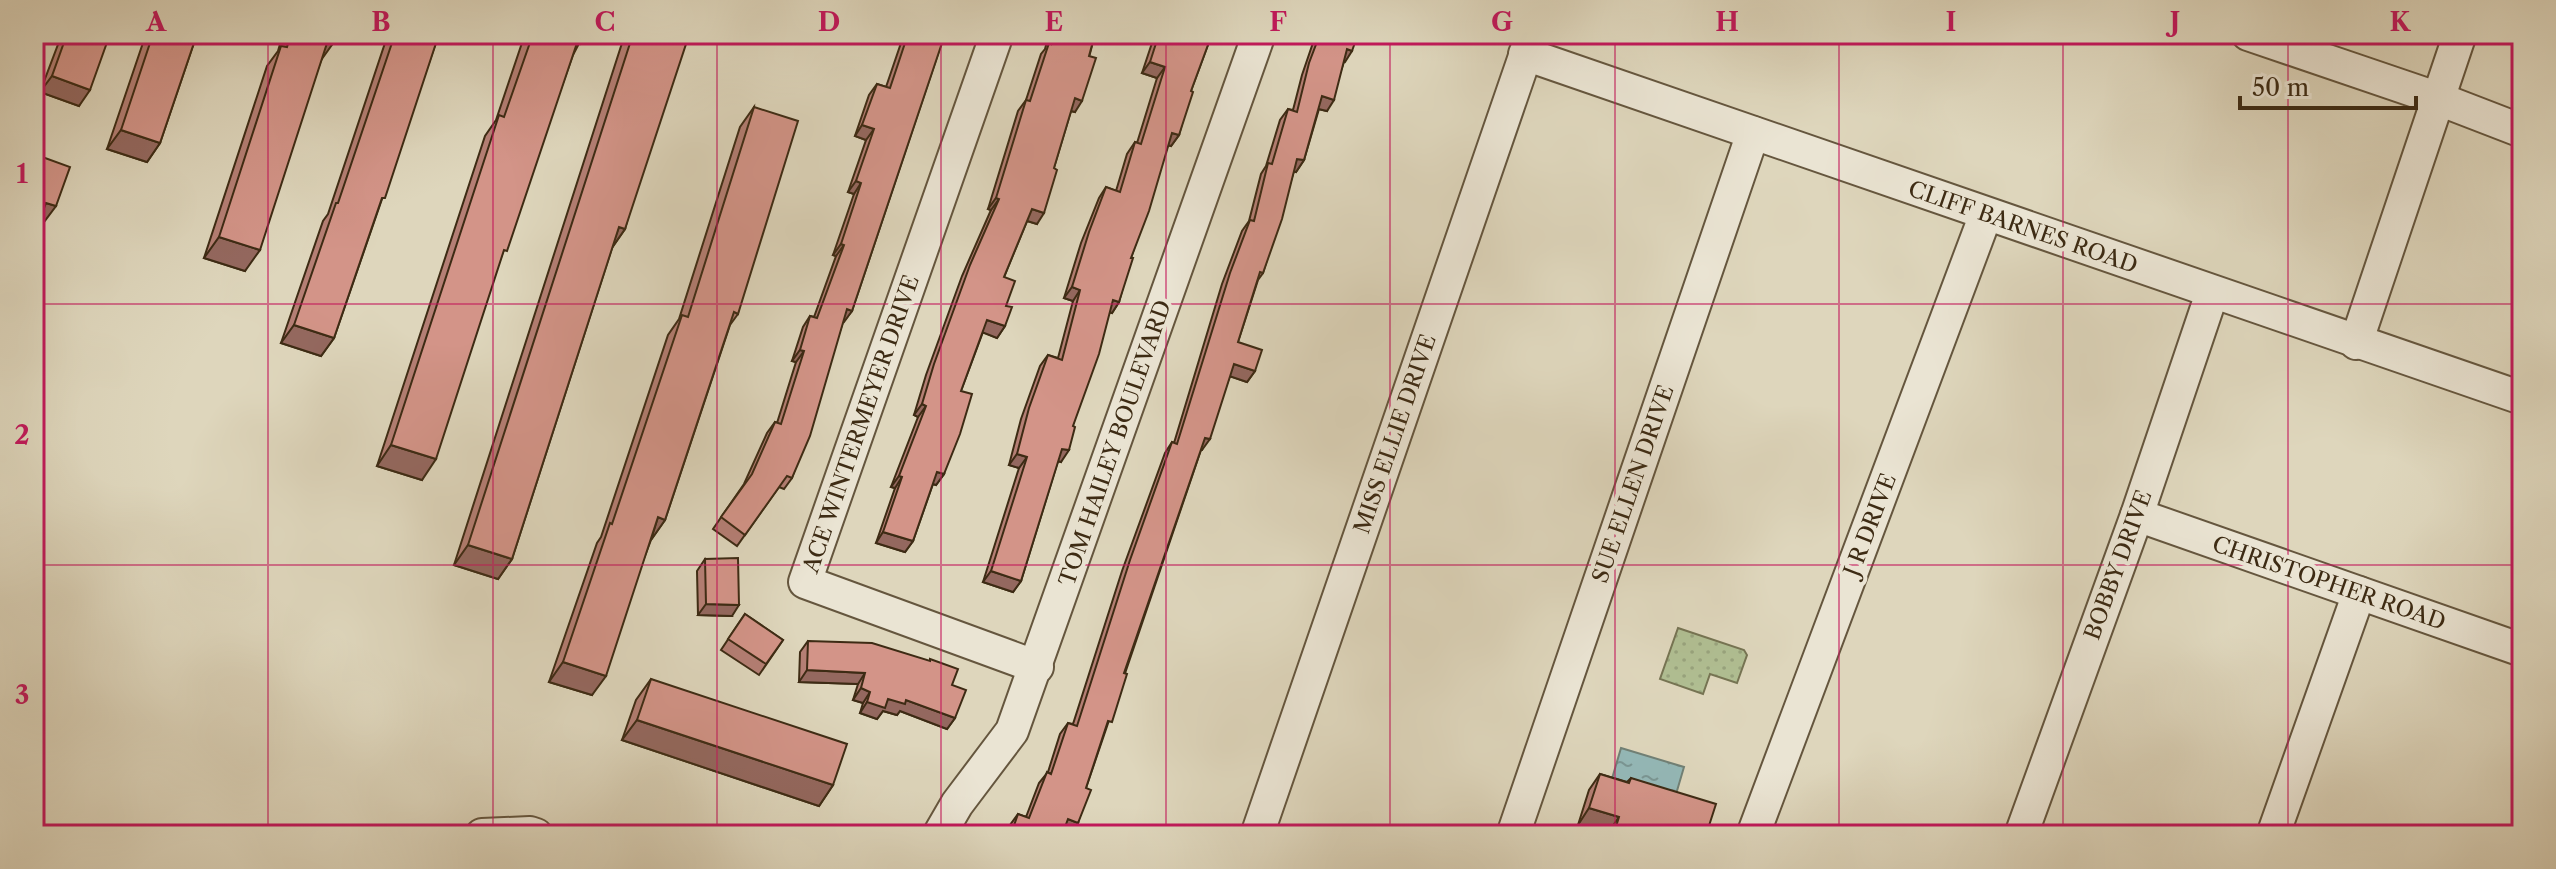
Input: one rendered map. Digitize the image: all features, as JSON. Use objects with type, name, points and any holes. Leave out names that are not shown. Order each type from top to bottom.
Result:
[{"type":"street","name":"ACE WINTERMEYER DRIVE","points":[[997,34],[805,582],[1037,667]]},
{"type":"street","name":"TOM HAILEY BOULEVARD","points":[[939,835],[957,804],[1012,731],[1259,34]]},
{"type":"street","points":[[2248,34],[2439,99],[2522,131]]},
{"type":"street","points":[[2356,343],[2460,34]]},
{"type":"street","name":"CLIFF BARNES ROAD","points":[[1529,44],[1753,133],[2522,398]]},
{"type":"street","name":"MISS ELLIE DRIVE","points":[[1257,835],[1529,44]]},
{"type":"street","name":"SUE ELLEN DRIVE","points":[[1513,835],[1753,133]]},
{"type":"street","name":"J R DRIVE","points":[[1753,835],[1986,214]]},
{"type":"street","name":"BOBBY DRIVE","points":[[2021,835],[2137,515],[2212,293]]},
{"type":"street","name":"CHRISTOPHER ROAD","points":[[2137,515],[2522,650]]},
{"type":"street","points":[[2273,835],[2359,593]]},
{"type":"street","points":[[482,835],[536,835]]},
{"type":"green space","points":[[1678,628],[1744,650],[1747,655],[1737,683],[1710,674],[1703,694],[1660,679]]},
{"type":"water","points":[[1621,748],[1684,767],[1674,801],[1611,782]]},
{"type":"building","points":[[67,34],[110,34],[90,90],[52,76]]},
{"type":"building","points":[[153,34],[197,34],[160,143],[121,130]]},
{"type":"building","points":[[291,34],[337,34],[334,42],[328,40],[260,250],[219,237],[281,46],[287,47]]},
{"type":"building","points":[[395,34],[439,34],[385,198],[382,198],[334,338],[294,325]]},
{"type":"building","points":[[533,34],[584,34],[580,44],[577,43],[507,251],[504,250],[436,459],[391,445],[499,115],[504,117]]},
{"type":"building","points":[[633,34],[678,34],[688,38],[625,229],[619,227],[512,559],[468,545]]},
{"type":"building","points":[[908,34],[945,34],[852,311],[847,309],[810,436],[792,478],[787,476],[745,535],[721,517],[752,474],[775,422],[781,424],[804,351],[800,350],[810,316],[817,318],[844,245],[841,244],[861,183],[856,181],[874,129],[862,125],[877,84],[890,88]]},
{"type":"building","points":[[1053,34],[1095,34],[1089,56],[1096,58],[1082,101],[1075,98],[1044,213],[1032,209],[1004,277],[1015,281],[1006,306],[1012,307],[1005,326],[987,320],[961,391],[972,394],[960,434],[944,474],[937,472],[913,541],[883,532],[902,477],[899,476],[926,406],[922,404],[934,364],[970,265],[999,199],[996,198],[1026,100],[1030,101]]},
{"type":"building","points":[[1159,34],[1212,34],[1179,135],[1172,133],[1119,302],[1113,300],[1099,354],[1073,426],[1069,450],[1062,449],[1021,581],[991,571],[1027,457],[1017,454],[1048,355],[1062,360],[1080,290],[1072,287],[1106,187],[1120,192],[1135,142],[1141,144],[1165,67],[1150,62]]},
{"type":"building","points":[[1320,34],[1358,34],[1352,51],[1347,49],[1334,100],[1322,96],[1304,160],[1297,159],[1282,219],[1263,273],[1260,272],[1238,342],[1262,350],[1255,371],[1234,364],[1210,439],[1205,438],[1124,673],[1127,674],[1112,722],[1108,721],[1086,788],[1091,790],[1078,823],[1068,819],[1062,835],[1003,835],[1004,832],[1011,834],[1018,814],[1029,818],[1047,772],[1051,774],[1068,723],[1077,726],[1130,560],[1172,442],[1177,444],[1230,273],[1250,220],[1254,221],[1268,163],[1272,164],[1288,109],[1297,112]]},
{"type":"building","points":[[754,107],[798,121],[738,314],[734,312],[665,520],[658,517],[606,676],[563,662],[682,315],[688,317]]},
{"type":"building","points":[[34,154],[70,167],[56,206],[46,203],[34,235]]},
{"type":"building","points":[[738,558],[739,605],[706,604],[705,559]]},
{"type":"building","points":[[745,614],[783,640],[766,664],[728,639]]},
{"type":"building","points":[[808,641],[872,643],[958,669],[952,685],[966,690],[955,718],[906,700],[905,704],[888,699],[885,708],[867,702],[870,692],[861,688],[865,673],[807,670]]},
{"type":"building","points":[[651,679],[847,744],[833,785],[637,720]]},
{"type":"building","points":[[1600,774],[1629,783],[1631,778],[1716,804],[1706,835],[1614,833],[1619,817],[1589,808]]},
{"type":"building","points":[[1143,828],[1181,835],[1141,835]]}]
